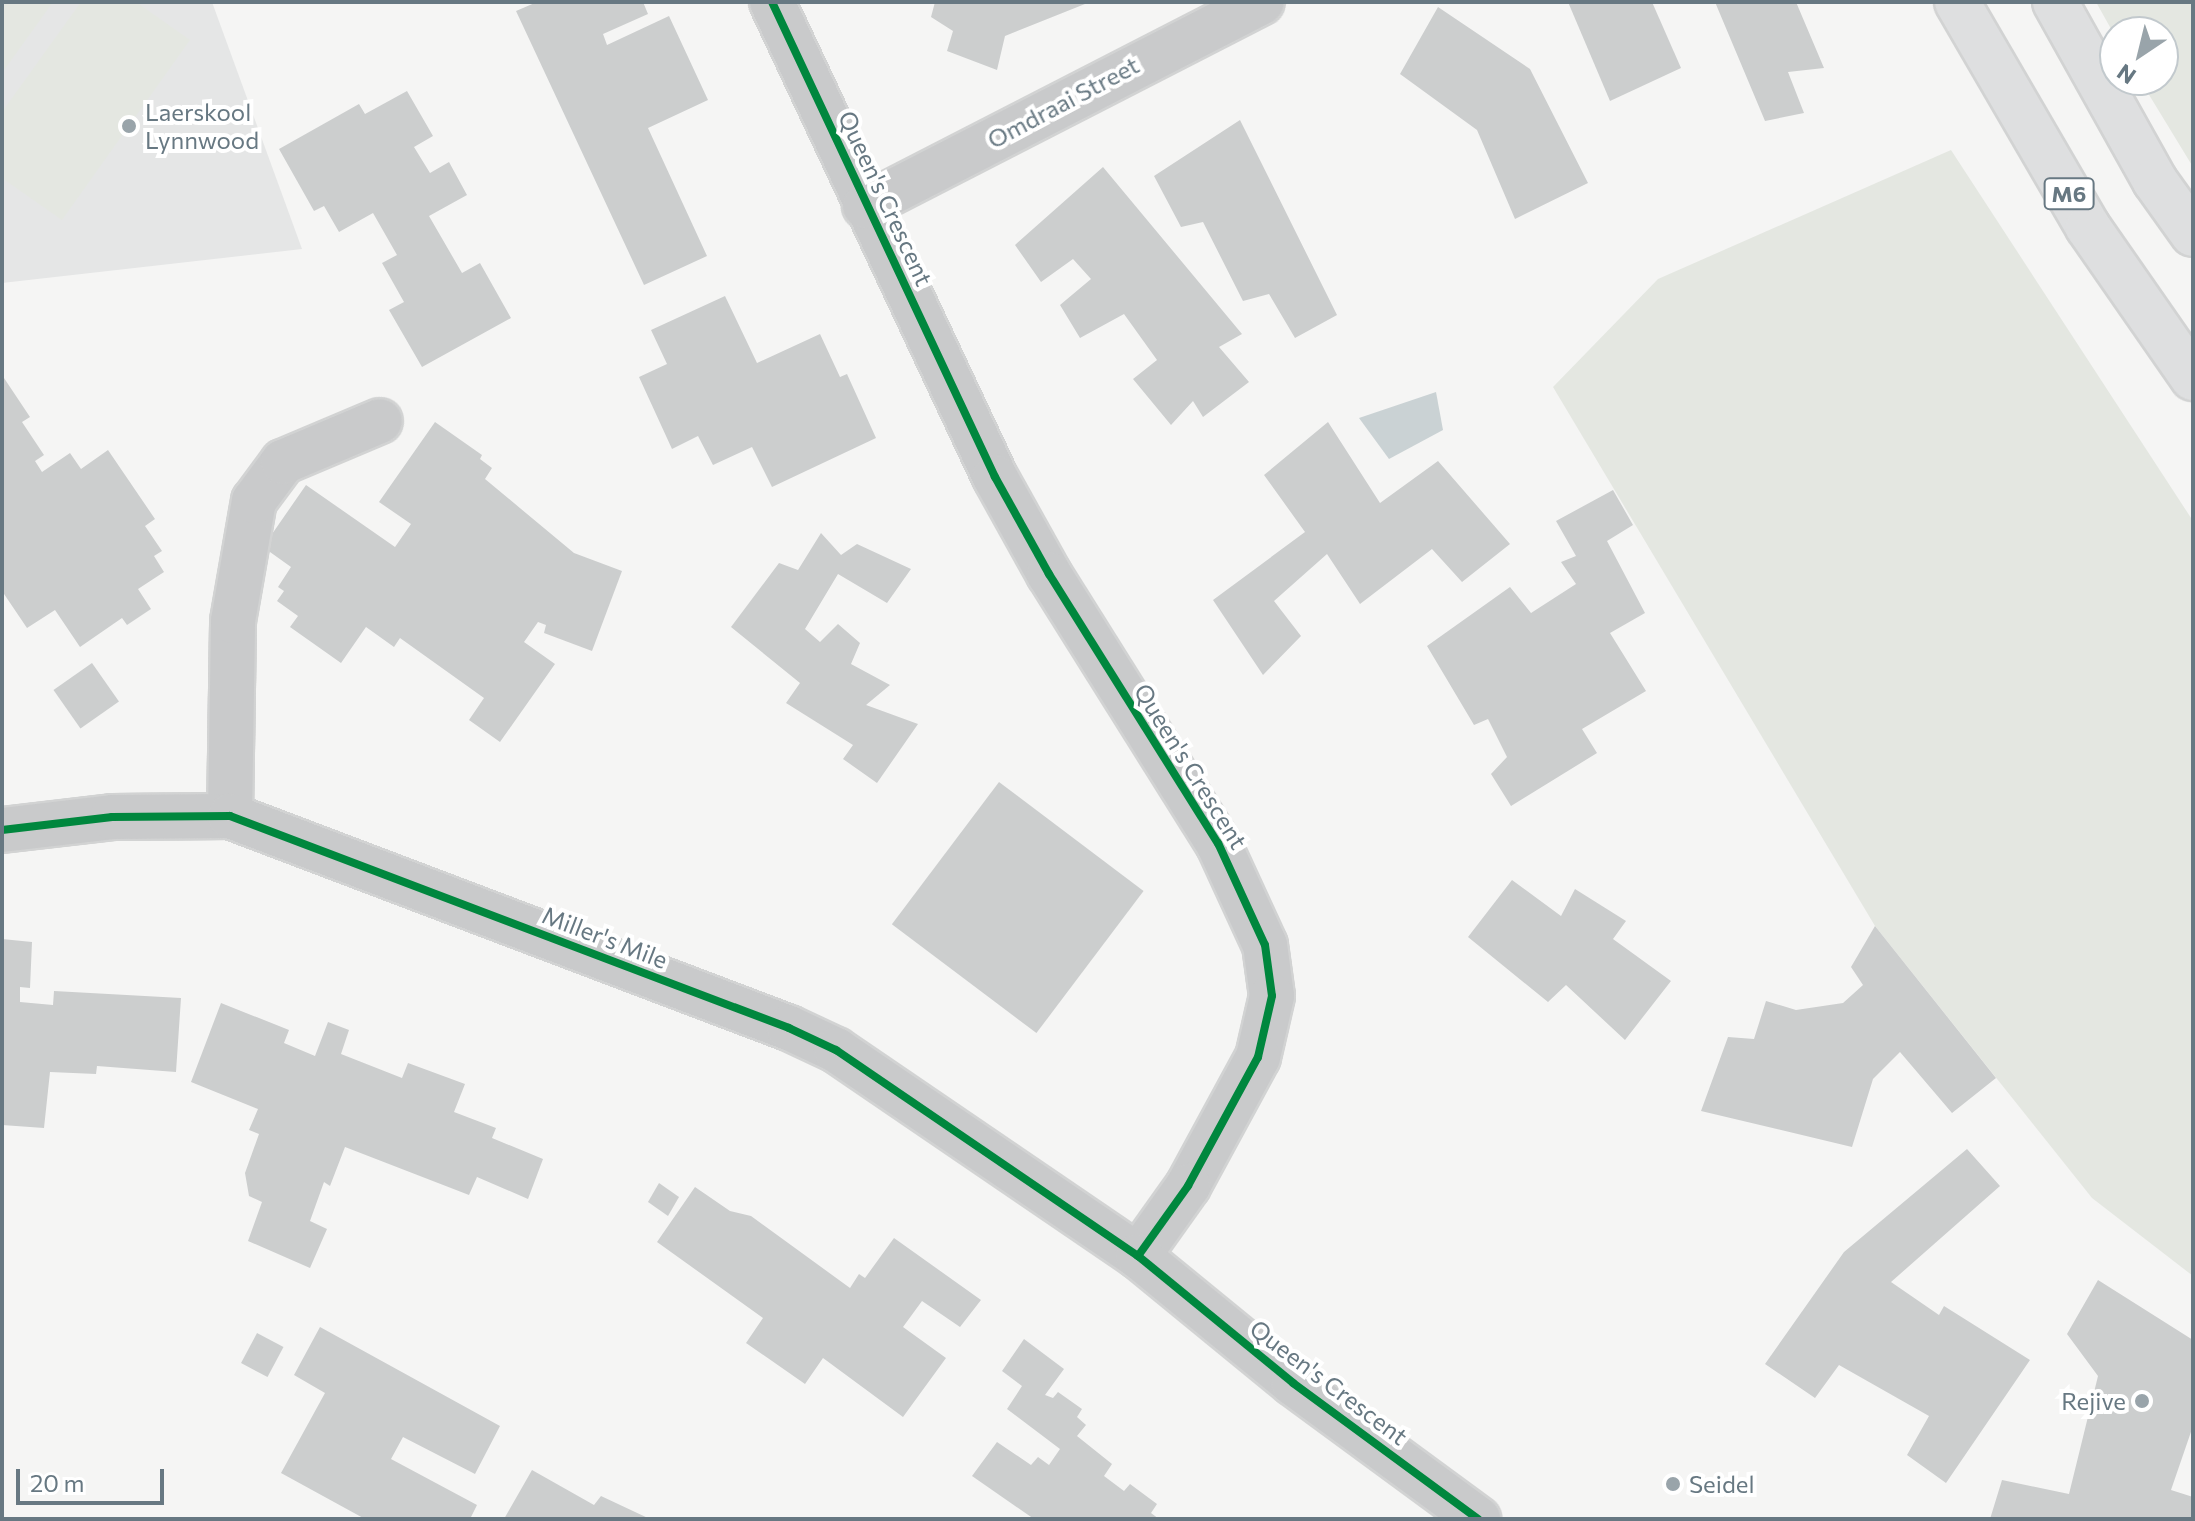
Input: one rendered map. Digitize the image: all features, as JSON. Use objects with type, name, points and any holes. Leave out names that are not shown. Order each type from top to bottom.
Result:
[{"type":"main road","name":"M6","points":[[1957,2],[2088,227],[2193,378]]},
{"type":"main road","points":[[2055,2],[2155,181],[2193,234]]},
{"type":"street","name":"Queen's Crescent","points":[[772,2],[865,206],[995,477],[1049,574],[1218,843],[1265,945],[1272,996],[1258,1057],[1188,1186],[1138,1256],[1293,1383],[1478,1519]]},
{"type":"street","name":"Omdraai Street","points":[[865,206],[1262,2]]},
{"type":"street","points":[[230,816],[233,621],[254,501],[283,462],[380,421]]},
{"type":"street","name":"Miller's Mile","points":[[2,830],[112,817],[230,816],[836,1050],[1138,1256]]},
{"type":"shaded area","name":"Laerskool Lynnwood","points":[[2,2],[212,2],[302,249],[2,283]]},
{"type":"shaded area","points":[[2,2],[53,2],[2,73]]},
{"type":"shaded area","points":[[81,2],[136,2],[190,40],[62,220],[2,178],[2,112]]},
{"type":"shaded area","points":[[2096,2],[2193,2],[2193,167],[2150,96],[2179,96],[2179,16],[2104,16]]},
{"type":"shaded area","points":[[1951,150],[2193,521],[2193,1276],[2092,1198],[1875,926],[1553,387],[1658,279]]},
{"type":"shaded area","points":[[1436,392],[1443,430],[1389,459],[1359,418]]},
{"type":"building","points":[[537,2],[643,2],[648,14],[603,34],[607,45],[669,16],[708,100],[648,128],[707,256],[644,285],[516,11]]},
{"type":"building","points":[[935,2],[1090,2],[1005,36],[997,70],[947,51],[953,31],[931,17]]},
{"type":"building","points":[[1568,2],[1652,2],[1681,68],[1610,101]]},
{"type":"building","points":[[1715,2],[1796,2],[1824,68],[1788,72],[1804,113],[1765,121]]},
{"type":"building","points":[[1438,7],[1530,69],[1588,183],[1515,219],[1477,130],[1400,74]]},
{"type":"building","points":[[407,91],[433,136],[414,147],[430,173],[449,162],[467,195],[429,216],[462,273],[480,263],[511,318],[422,367],[389,310],[404,302],[382,263],[397,255],[373,213],[339,232],[324,206],[314,211],[279,149],[359,104],[365,114]]},
{"type":"building","points":[[1240,120],[1337,315],[1295,338],[1269,294],[1243,301],[1203,222],[1181,227],[1154,176]]},
{"type":"building","points":[[1103,167],[1242,334],[1219,347],[1249,382],[1203,417],[1193,401],[1171,425],[1133,379],[1157,360],[1124,314],[1080,338],[1060,305],[1091,279],[1073,259],[1041,282],[1015,245]]},
{"type":"building","points":[[725,296],[757,363],[820,334],[840,377],[847,374],[876,438],[772,487],[752,447],[713,465],[698,436],[672,449],[639,377],[667,364],[651,330]]},
{"type":"building","points":[[2,375],[30,417],[22,422],[44,455],[35,461],[42,472],[70,453],[81,469],[108,450],[155,519],[145,526],[162,551],[154,556],[164,572],[138,589],[151,609],[127,625],[122,618],[80,647],[55,610],[27,628],[2,591]]},
{"type":"building","points":[[435,422],[482,455],[480,459],[492,468],[485,479],[574,553],[622,571],[592,651],[544,633],[546,625],[538,622],[524,642],[555,664],[500,742],[469,720],[484,698],[400,638],[394,647],[366,627],[341,663],[290,627],[298,616],[277,601],[284,591],[278,587],[291,567],[263,547],[306,485],[395,547],[411,524],[379,502]]},
{"type":"building","points":[[1328,422],[1380,503],[1438,461],[1510,544],[1462,582],[1432,549],[1360,604],[1327,554],[1274,601],[1301,636],[1263,675],[1213,600],[1305,532],[1264,475]]},
{"type":"building","points":[[1613,490],[1633,525],[1607,541],[1645,613],[1610,633],[1646,691],[1582,729],[1597,753],[1511,806],[1491,774],[1507,757],[1488,719],[1474,725],[1427,646],[1510,587],[1531,613],[1576,584],[1561,562],[1576,556],[1556,521]]},
{"type":"building","points":[[821,533],[841,555],[857,544],[911,569],[887,603],[838,574],[805,629],[820,642],[838,624],[860,643],[851,664],[890,685],[866,705],[918,724],[877,783],[843,759],[853,745],[786,703],[800,683],[731,627],[779,563],[798,570]]},
{"type":"building","points":[[92,663],[119,702],[80,728],[53,690]]},
{"type":"building","points":[[999,782],[1144,891],[1036,1033],[892,924]]},
{"type":"building","points":[[1512,880],[1561,916],[1575,889],[1626,921],[1613,939],[1671,981],[1625,1040],[1566,985],[1548,1002],[1468,937]]},
{"type":"building","points":[[1875,926],[1996,1078],[1952,1113],[1900,1052],[1873,1079],[1852,1147],[1701,1111],[1728,1037],[1754,1039],[1766,1001],[1796,1010],[1843,1003],[1863,985],[1851,967]]},
{"type":"building","points":[[2,939],[32,942],[30,988],[20,987],[20,1002],[53,1005],[54,991],[181,998],[176,1072],[97,1066],[96,1074],[50,1072],[44,1128],[2,1125]]},
{"type":"building","points":[[221,1003],[289,1030],[284,1043],[315,1056],[328,1022],[349,1030],[341,1054],[402,1078],[408,1063],[465,1084],[454,1112],[496,1128],[492,1138],[543,1159],[528,1199],[477,1177],[469,1195],[345,1147],[330,1186],[324,1182],[310,1221],[327,1229],[310,1268],[248,1241],[262,1202],[249,1196],[245,1173],[259,1134],[249,1130],[258,1109],[191,1082]]},
{"type":"building","points":[[1967,1149],[2000,1186],[1891,1282],[1939,1315],[1944,1306],[2030,1360],[1946,1483],[1907,1455],[1929,1416],[1839,1365],[1815,1398],[1765,1364],[1844,1252]]},
{"type":"building","points":[[659,1183],[679,1197],[668,1216],[648,1202]]},
{"type":"building","points":[[695,1187],[730,1211],[751,1216],[850,1288],[859,1274],[865,1278],[894,1238],[981,1300],[960,1327],[922,1301],[903,1327],[946,1358],[903,1417],[823,1358],[805,1384],[746,1343],[763,1318],[657,1242]]},
{"type":"building","name":"Rejive","points":[[2098,1280],[2193,1340],[2193,1426],[2171,1490],[2193,1497],[2193,1519],[1990,1519],[2002,1480],[2069,1494],[2098,1376],[2067,1334]]},
{"type":"building","points":[[320,1327],[500,1426],[475,1474],[403,1437],[391,1459],[477,1505],[470,1519],[365,1519],[281,1473],[325,1393],[294,1375]]},
{"type":"building","points":[[257,1333],[283,1347],[268,1377],[241,1363]]},
{"type":"building","points":[[1024,1339],[1064,1369],[1045,1395],[1053,1398],[1058,1392],[1082,1409],[1077,1417],[1086,1425],[1077,1436],[1112,1464],[1104,1476],[1124,1491],[1130,1484],[1157,1504],[1151,1513],[1159,1519],[1034,1519],[972,1476],[997,1442],[1031,1465],[1038,1457],[1049,1465],[1060,1449],[1007,1409],[1022,1386],[1002,1371]]},
{"type":"building","points":[[532,1470],[594,1505],[601,1496],[650,1519],[504,1519]]},
{"type":"cycle path","points":[[772,2],[995,477],[1049,574],[1218,843],[1265,945],[1272,996],[1258,1057],[1188,1186],[1138,1256]]},
{"type":"cycle path","points":[[2,830],[112,817],[230,816],[789,1028],[836,1050],[1138,1256],[1293,1383],[1478,1519]]},
{"type":"place","name":"Laerskool Lynnwood","points":[[129,126]]},
{"type":"place","name":"Rejive","points":[[2142,1401]]},
{"type":"place","name":"Seidel","points":[[1673,1484]]}]
